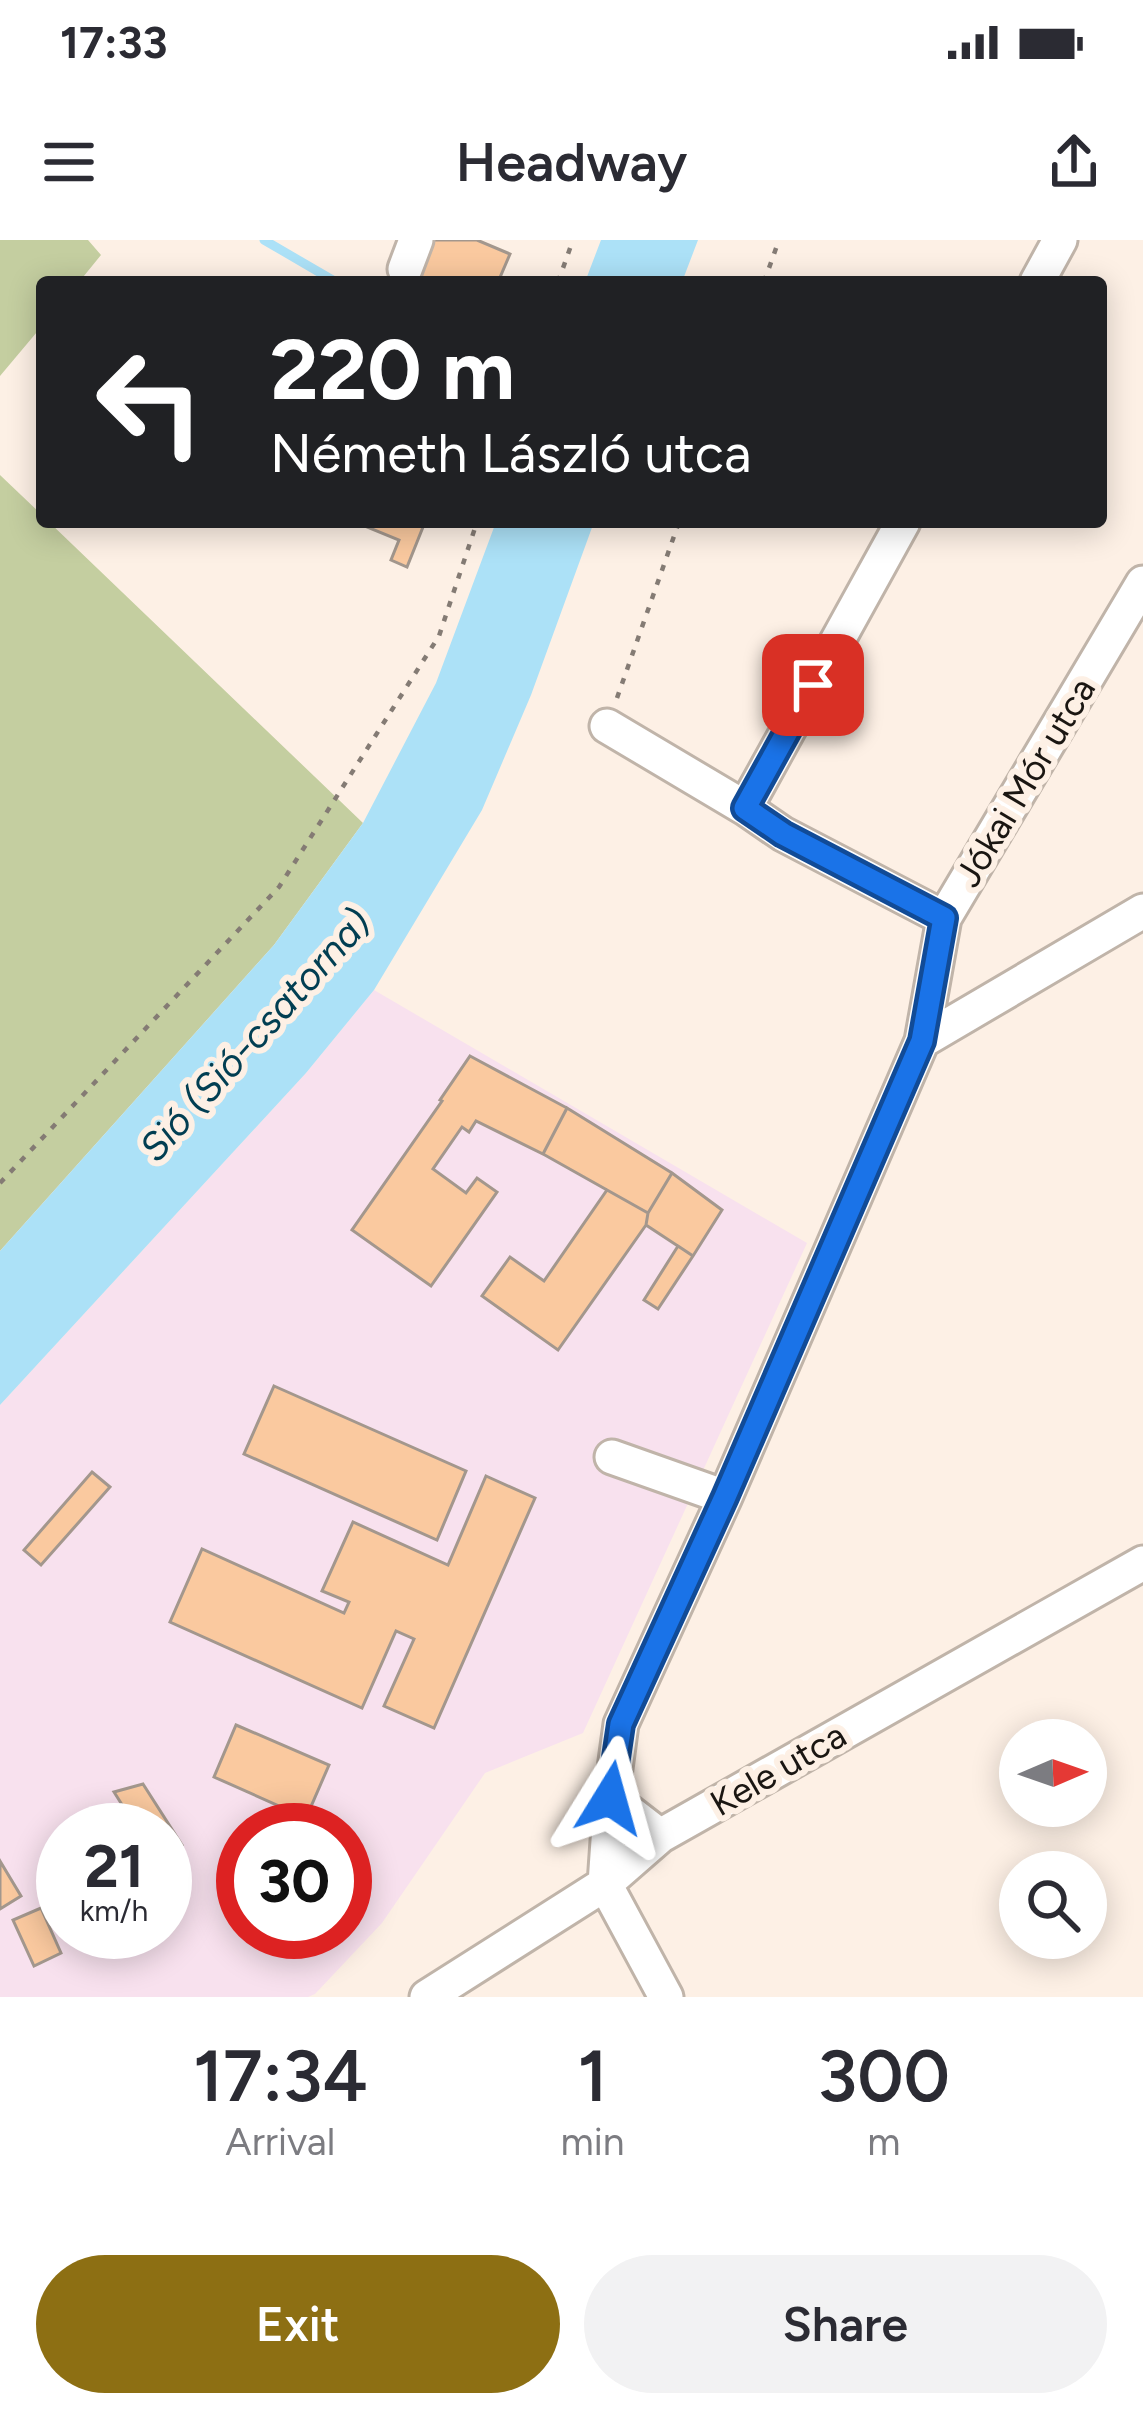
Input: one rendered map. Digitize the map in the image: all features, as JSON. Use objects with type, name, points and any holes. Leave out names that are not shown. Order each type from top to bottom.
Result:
[{"type":"street","points":[[1039,276],[1060,240]]},
{"type":"street","points":[[745,808],[901,528]]},
{"type":"street","name":"Jókai Mór utca","points":[[604,1884],[621,1724],[725,1497],[922,1041],[944,918],[1143,584]]},
{"type":"street","points":[[608,726],[783,834],[944,918]]},
{"type":"street","points":[[922,1041],[1143,911]]},
{"type":"street","points":[[612,1457],[725,1497]]},
{"type":"street","name":"Kele utca","points":[[442,1993],[604,1884],[661,1836],[1143,1563]]},
{"type":"street","points":[[610,1798],[661,1836]]},
{"type":"street","points":[[604,1884],[666,1997]]},
{"type":"path","points":[[560,276],[573,240]]},
{"type":"path","points":[[766,276],[779,240]]},
{"type":"path","points":[[0,1183],[280,886],[439,636],[475,528]]},
{"type":"path","points":[[608,726],[678,528]]},
{"type":"shaded area","points":[[374,990],[807,1243],[583,1733],[485,1773],[372,1934],[372,1803],[216,1803],[216,1959],[348,1959],[308,1997],[0,1997],[0,1405],[306,1073]]},
{"type":"green space","points":[[0,240],[88,240],[101,255],[84,276],[36,276],[36,333],[0,376]]},
{"type":"green space","points":[[0,475],[36,509],[36,528],[55,528],[363,823],[274,945],[0,1251]]},
{"type":"water","points":[[601,240],[698,240],[684,276],[587,276]]},
{"type":"water","name":"Sió (Sió-csatorna)","points":[[494,528],[592,528],[531,695],[482,810],[374,990],[306,1073],[0,1405],[0,1251],[274,945],[363,823],[436,683]]},
{"type":"building","points":[[434,240],[477,240],[510,254],[501,276],[419,276]]},
{"type":"building","points":[[369,528],[423,528],[407,567],[391,560],[399,540]]},
{"type":"building","points":[[470,1056],[567,1108],[543,1154],[476,1121],[469,1132],[462,1127],[433,1169],[466,1193],[477,1178],[497,1192],[431,1286],[352,1230]]},
{"type":"building","points":[[567,1108],[672,1173],[648,1213],[543,1154]]},
{"type":"building","points":[[672,1173],[722,1210],[693,1256],[646,1225]]},
{"type":"building","points":[[607,1190],[648,1213],[646,1225],[558,1350],[482,1296],[510,1257],[544,1281]]},
{"type":"building","points":[[678,1246],[693,1256],[658,1309],[644,1300]]},
{"type":"building","points":[[274,1386],[466,1471],[437,1540],[244,1454]]},
{"type":"building","points":[[92,1472],[110,1487],[41,1565],[24,1550]]},
{"type":"building","points":[[486,1476],[535,1498],[434,1728],[384,1706],[414,1639],[396,1631],[362,1708],[170,1622],[202,1549],[344,1613],[349,1602],[322,1591],[353,1522],[448,1565]]},
{"type":"building","points":[[236,1725],[329,1765],[313,1803],[272,1803],[214,1777]]},
{"type":"building","points":[[143,1784],[155,1803],[121,1803],[114,1792]]},
{"type":"building","points":[[0,1861],[21,1896],[0,1909]]},
{"type":"building","points":[[36,1910],[36,1959],[49,1959],[34,1966],[13,1920]]},
{"type":"waterway","points":[[264,240],[326,276]]},
{"type":"route","points":[[610,1798],[621,1724],[725,1497],[922,1041],[944,918],[783,834],[745,808],[813,685]]}]
